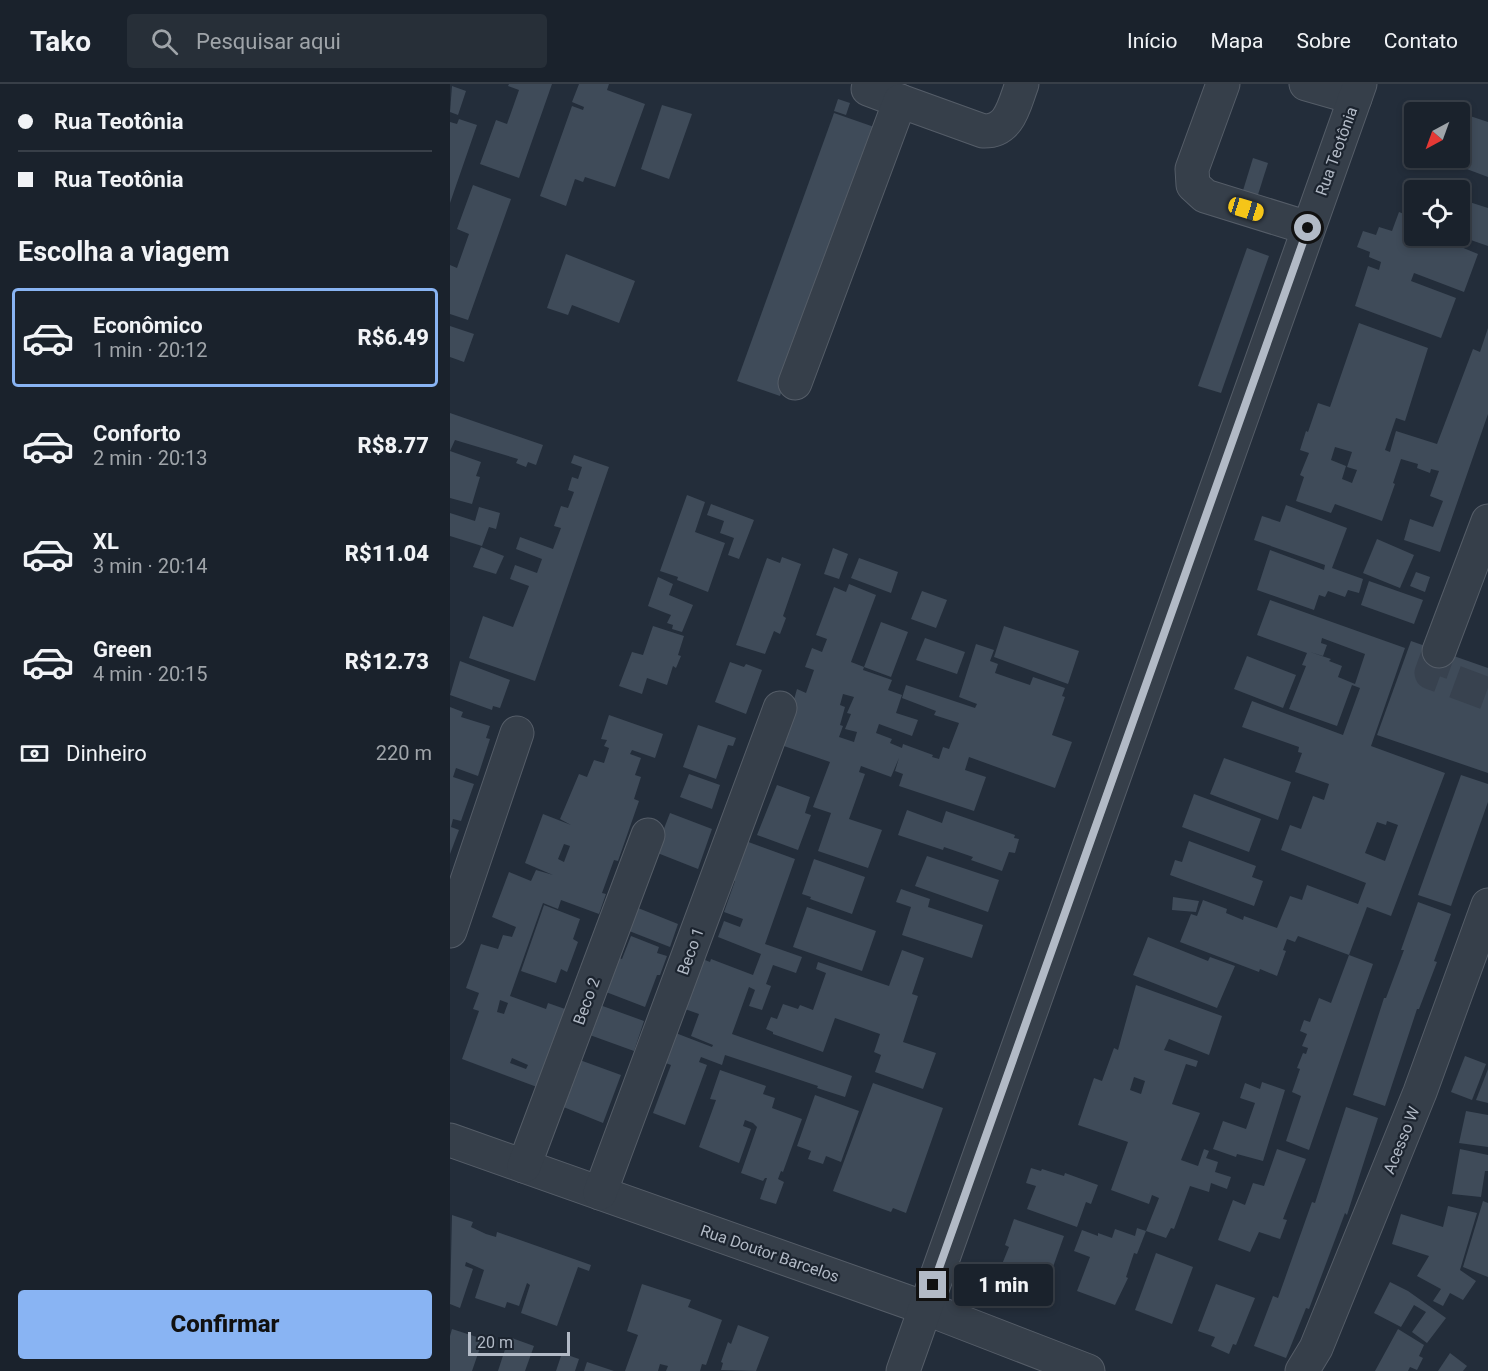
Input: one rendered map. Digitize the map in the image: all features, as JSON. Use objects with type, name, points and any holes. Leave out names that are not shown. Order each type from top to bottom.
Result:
[{"type":"street","points":[[870,84],[868,90],[983,131],[993,131],[1003,127],[1009,119],[1022,84]]},
{"type":"street","points":[[1223,84],[1192,170],[1193,185],[1205,196],[1308,228]]},
{"type":"street","points":[[1306,84],[1357,91]]},
{"type":"street","name":"Rua Teotônia","points":[[903,1371],[1357,91]]},
{"type":"street","points":[[795,383],[900,101]]},
{"type":"street","points":[[1439,651],[1488,521]]},
{"type":"street","name":"Beco 1","points":[[600,1193],[780,708]]},
{"type":"street","points":[[450,931],[517,733]]},
{"type":"street","name":"Beco 2","points":[[524,1166],[648,835]]},
{"type":"street","name":"Acesso W","points":[[1302,1371],[1316,1348],[1420,1092],[1488,905]]},
{"type":"street","name":"Rua Doutor Barcelos","points":[[450,1140],[925,1308],[1088,1371]]},
{"type":"building","points":[[509,84],[552,84],[519,178],[480,164],[496,120],[507,124],[519,90],[508,86]]},
{"type":"building","points":[[579,84],[609,84],[607,90],[645,104],[615,187],[585,177],[583,182],[575,179],[566,206],[540,196],[572,106],[583,110],[584,107],[572,102]]},
{"type":"building","points":[[452,86],[466,91],[458,115],[450,112]]},
{"type":"building","points":[[838,99],[850,103],[846,115],[834,111]]},
{"type":"building","points":[[662,105],[692,114],[669,179],[641,169]]},
{"type":"building","points":[[834,113],[877,128],[780,396],[737,381]]},
{"type":"building","points":[[1470,116],[1488,122],[1488,177],[1464,168],[1470,168]]},
{"type":"building","points":[[459,119],[477,125],[450,203],[450,122],[457,124]]},
{"type":"building","points":[[1253,158],[1268,163],[1256,201],[1241,197]]},
{"type":"building","points":[[473,185],[511,199],[468,320],[450,314],[450,265],[457,268],[469,234],[457,229]]},
{"type":"building","points":[[1470,202],[1488,208],[1488,246],[1470,240]]},
{"type":"building","points":[[1399,212],[1404,214],[1404,246],[1461,246],[1478,254],[1464,292],[1414,273],[1411,281],[1456,298],[1441,338],[1355,306],[1368,266],[1379,270],[1381,262],[1369,257],[1370,252],[1357,247],[1363,231],[1376,235],[1379,227],[1392,231]]},
{"type":"building","points":[[1247,248],[1269,256],[1221,393],[1198,386]]},
{"type":"building","points":[[566,254],[635,281],[619,323],[572,305],[568,315],[547,308]]},
{"type":"building","points":[[1359,323],[1428,348],[1405,421],[1396,418],[1385,450],[1390,452],[1396,431],[1437,444],[1473,349],[1480,352],[1488,328],[1488,414],[1440,552],[1404,540],[1410,519],[1433,527],[1443,501],[1430,496],[1439,471],[1431,469],[1430,473],[1417,468],[1418,464],[1401,459],[1382,521],[1335,504],[1331,513],[1296,501],[1304,477],[1300,475],[1309,453],[1300,450],[1306,431],[1308,432],[1318,403],[1330,407]],"holes":[[[1335,447],[1352,452],[1347,467],[1357,470],[1352,483],[1342,479],[1346,466],[1331,460]]]},
{"type":"building","points":[[450,326],[474,334],[464,362],[450,357]]},
{"type":"building","points":[[450,413],[543,445],[536,465],[528,462],[526,467],[516,463],[518,459],[455,440],[450,451]]},
{"type":"building","points":[[450,451],[481,462],[476,476],[480,477],[472,504],[450,498]]},
{"type":"building","points":[[574,455],[609,467],[535,681],[469,658],[483,616],[513,627],[529,586],[510,579],[515,565],[537,573],[542,559],[516,549],[520,537],[553,549],[561,528],[554,526],[561,506],[568,508],[574,492],[568,490],[572,477],[578,479],[582,467],[571,463]]},
{"type":"building","points":[[687,495],[705,502],[695,532],[725,543],[708,592],[660,571]]},
{"type":"building","points":[[711,504],[754,520],[739,559],[728,555],[734,538],[720,533],[724,521],[707,515]]},
{"type":"building","points":[[1286,505],[1347,528],[1332,568],[1363,579],[1359,593],[1348,590],[1345,597],[1328,591],[1325,597],[1319,595],[1314,610],[1257,590],[1270,550],[1324,570],[1325,565],[1254,540],[1262,516],[1280,522]]},
{"type":"building","points":[[479,507],[500,513],[496,529],[489,527],[482,546],[450,536],[450,513],[475,521]]},
{"type":"building","points":[[1377,539],[1414,555],[1400,588],[1363,573]]},
{"type":"building","points":[[481,547],[504,556],[496,574],[473,567]]},
{"type":"building","points":[[833,548],[848,554],[839,579],[824,574]]},
{"type":"building","points":[[782,557],[801,564],[783,616],[786,618],[780,634],[774,631],[765,654],[736,645],[767,558],[780,563]]},
{"type":"building","points":[[859,558],[898,572],[891,593],[851,578]]},
{"type":"building","points":[[1416,572],[1430,577],[1425,592],[1410,586]]},
{"type":"building","points":[[658,577],[673,584],[669,595],[693,605],[682,632],[672,629],[673,625],[667,623],[671,615],[648,606]]},
{"type":"building","points":[[1369,581],[1423,600],[1414,624],[1361,605]]},
{"type":"building","points":[[849,584],[876,595],[851,662],[864,667],[863,670],[892,680],[888,690],[902,695],[896,713],[918,720],[912,736],[879,724],[876,733],[892,739],[890,743],[902,748],[903,744],[939,759],[943,747],[949,749],[959,723],[934,715],[936,711],[902,698],[906,685],[975,708],[977,704],[959,697],[976,644],[994,650],[990,661],[998,664],[995,673],[1030,685],[1033,677],[1065,688],[1062,696],[1065,697],[1052,735],[1072,742],[1055,788],[969,757],[965,770],[986,777],[974,811],[899,786],[903,774],[895,771],[899,758],[891,777],[861,766],[859,772],[865,774],[849,819],[882,830],[868,868],[818,851],[831,813],[813,807],[830,762],[781,745],[797,689],[806,693],[814,670],[805,667],[812,648],[822,652],[827,639],[816,635],[834,587],[846,592]],"holes":[[[843,694],[854,697],[847,713],[851,714],[845,729],[857,732],[854,742],[839,737],[845,707],[840,705]]]},
{"type":"building","points":[[922,591],[947,600],[936,628],[911,619]]},
{"type":"building","points":[[1270,600],[1405,648],[1371,746],[1445,773],[1391,916],[1367,907],[1349,955],[1298,936],[1295,942],[1287,939],[1283,950],[1286,951],[1277,976],[1260,969],[1259,972],[1180,942],[1191,914],[1197,916],[1203,900],[1227,909],[1226,913],[1243,920],[1244,916],[1277,928],[1290,896],[1302,900],[1307,885],[1358,904],[1366,883],[1281,850],[1290,825],[1301,829],[1313,796],[1324,800],[1329,784],[1295,772],[1302,753],[1298,752],[1299,747],[1242,727],[1252,701],[1343,735],[1360,688],[1352,685],[1337,726],[1289,709],[1306,666],[1302,665],[1307,653],[1257,635]],"holes":[[[1322,638],[1365,654],[1355,684],[1338,677],[1342,666],[1329,661],[1331,659],[1310,652],[1323,656],[1327,645],[1321,643]],[[1387,821],[1398,825],[1385,861],[1365,853],[1377,822],[1386,825]]]},
{"type":"building","points":[[881,622],[908,632],[891,677],[864,667]]},
{"type":"building","points":[[653,626],[684,636],[678,655],[681,656],[676,668],[673,666],[667,685],[647,678],[642,694],[619,686],[632,652],[643,655]]},
{"type":"building","points":[[1004,626],[1079,651],[1068,684],[994,657]]},
{"type":"building","points":[[925,638],[965,652],[957,674],[916,660]]},
{"type":"building","points":[[1411,641],[1488,668],[1488,773],[1377,735]]},
{"type":"building","points":[[1247,656],[1296,675],[1283,708],[1234,689]]},
{"type":"building","points":[[460,661],[510,680],[500,708],[493,706],[492,710],[450,695]]},
{"type":"building","points":[[730,662],[744,667],[746,664],[762,670],[746,714],[715,702]]},
{"type":"building","points":[[450,707],[463,712],[461,717],[490,726],[486,738],[490,739],[478,776],[456,768],[453,777],[474,784],[461,821],[453,819],[451,827],[459,830],[450,854]]},
{"type":"building","points":[[609,715],[663,734],[655,758],[632,750],[630,754],[641,758],[635,775],[641,777],[634,799],[639,801],[618,861],[614,860],[602,893],[606,894],[599,914],[561,900],[558,909],[543,903],[510,996],[546,1009],[548,1003],[565,1009],[537,1087],[462,1059],[479,1011],[473,1009],[479,993],[466,988],[481,944],[498,949],[503,935],[512,937],[516,927],[492,917],[509,872],[531,881],[536,870],[553,875],[525,863],[543,814],[571,825],[560,819],[579,774],[587,777],[594,760],[604,763],[609,748],[604,746],[607,740],[601,739]],"holes":[[[564,844],[570,846],[564,862],[558,859]],[[500,1000],[508,1003],[504,1014],[497,1012]],[[512,1058],[528,1065],[526,1069],[510,1063]]]},
{"type":"building","points":[[698,725],[736,738],[733,746],[728,745],[716,779],[683,767]]},
{"type":"building","points":[[1224,758],[1291,782],[1278,820],[1210,794]]},
{"type":"building","points":[[689,774],[720,785],[712,809],[680,797]]},
{"type":"building","points":[[1461,775],[1488,784],[1488,802],[1451,906],[1418,895]]},
{"type":"building","points":[[777,785],[810,797],[805,813],[811,815],[798,850],[757,835]]},
{"type":"building","points":[[1194,794],[1261,819],[1249,852],[1182,827]]},
{"type":"building","points":[[907,810],[942,823],[946,811],[1015,835],[1014,838],[1019,839],[1015,853],[1009,852],[1002,871],[971,860],[973,857],[898,835]]},
{"type":"building","points":[[670,813],[712,829],[698,869],[655,852]]},
{"type":"building","points":[[743,840],[795,859],[765,944],[802,957],[796,973],[773,965],[766,984],[771,986],[762,1010],[749,1006],[755,990],[749,987],[732,1034],[852,1076],[845,1097],[725,1055],[722,1065],[701,1057],[699,1062],[707,1065],[685,1125],[653,1113],[671,1065],[663,1062],[673,1032],[712,1047],[713,1045],[691,1036],[699,1014],[682,1008],[700,958],[710,962],[711,959],[753,975],[761,954],[718,937],[724,921],[740,927],[743,919],[724,912],[735,881],[729,879]]},
{"type":"building","points":[[1189,841],[1256,866],[1252,877],[1263,881],[1254,906],[1170,875],[1175,860],[1182,862]]},
{"type":"building","points":[[927,856],[999,880],[988,912],[915,886]]},
{"type":"building","points":[[814,859],[865,877],[852,914],[802,894]]},
{"type":"building","points":[[901,889],[930,899],[928,907],[983,925],[972,958],[902,935],[911,907],[896,902]]},
{"type":"building","points":[[1173,897],[1199,901],[1196,912],[1172,910]]},
{"type":"building","points":[[1418,902],[1451,914],[1434,961],[1437,962],[1419,1009],[1417,1009],[1385,1106],[1353,1095],[1384,998],[1386,998],[1404,950],[1401,950]]},
{"type":"building","points":[[544,905],[580,919],[573,939],[578,942],[567,972],[561,969],[556,983],[521,971]]},
{"type":"building","points":[[633,906],[678,924],[670,947],[624,929]]},
{"type":"building","points":[[807,907],[876,931],[862,971],[793,947]]},
{"type":"building","points":[[631,936],[659,947],[657,953],[667,956],[645,1007],[606,992],[619,958],[622,959]]},
{"type":"building","points":[[1148,937],[1208,961],[1210,957],[1235,966],[1217,1008],[1133,975]]},
{"type":"building","points":[[902,950],[924,958],[912,994],[918,996],[903,1042],[936,1053],[923,1089],[875,1072],[881,1055],[874,1052],[880,1034],[835,1018],[823,1052],[773,1034],[766,1029],[771,1017],[777,1019],[783,1004],[798,1009],[800,1005],[813,1010],[826,973],[816,969],[818,962],[889,986]]},
{"type":"building","points":[[1349,955],[1373,964],[1309,1150],[1286,1141],[1301,1096],[1292,1092],[1300,1069],[1297,1068],[1303,1053],[1306,1054],[1308,1048],[1302,1046],[1307,1034],[1300,1031],[1304,1020],[1310,1022],[1319,998],[1331,1003]]},
{"type":"building","points":[[1136,985],[1222,1016],[1209,1055],[1169,1039],[1164,1050],[1198,1061],[1196,1067],[1186,1064],[1172,1104],[1200,1113],[1181,1160],[1198,1166],[1204,1149],[1209,1151],[1206,1158],[1218,1162],[1215,1172],[1231,1177],[1227,1189],[1211,1183],[1209,1192],[1190,1186],[1174,1229],[1171,1228],[1166,1238],[1146,1231],[1159,1198],[1152,1195],[1149,1204],[1111,1190],[1128,1142],[1078,1125],[1094,1078],[1102,1081],[1114,1048],[1118,1050]],"holes":[[[1134,1077],[1145,1081],[1141,1094],[1130,1090]]]},
{"type":"building","points":[[597,1004],[644,1021],[634,1051],[587,1034]]},
{"type":"building","points":[[1465,1056],[1486,1064],[1472,1100],[1451,1092]]},
{"type":"building","points":[[577,1059],[621,1075],[603,1123],[561,1106]]},
{"type":"building","points":[[1488,1069],[1488,1103],[1476,1100]]},
{"type":"building","points":[[720,1070],[766,1086],[763,1094],[775,1098],[772,1108],[802,1119],[783,1172],[781,1171],[778,1179],[784,1182],[776,1204],[760,1199],[767,1178],[763,1181],[741,1173],[757,1127],[753,1123],[745,1120],[743,1126],[751,1129],[739,1163],[699,1147],[716,1100],[710,1099]]},
{"type":"building","points":[[1262,1082],[1285,1090],[1263,1161],[1237,1154],[1236,1157],[1213,1149],[1223,1121],[1246,1129],[1255,1103],[1240,1098],[1245,1083],[1260,1089]]},
{"type":"building","points":[[873,1083],[943,1108],[906,1213],[893,1208],[891,1212],[833,1191]]},
{"type":"building","points":[[815,1095],[859,1111],[841,1162],[826,1156],[823,1164],[808,1159],[811,1151],[797,1146]]},
{"type":"building","points":[[1346,1107],[1378,1118],[1347,1215],[1345,1213],[1309,1309],[1306,1308],[1286,1358],[1254,1346],[1273,1296],[1278,1298],[1312,1202],[1315,1203]]},
{"type":"building","points":[[1466,1111],[1488,1115],[1488,1147],[1459,1143]]},
{"type":"building","points":[[1277,1149],[1306,1159],[1283,1219],[1287,1220],[1280,1239],[1259,1232],[1250,1252],[1218,1240],[1233,1200],[1245,1205],[1253,1183],[1264,1186]]},
{"type":"building","points":[[1460,1149],[1488,1155],[1488,1171],[1485,1171],[1481,1197],[1452,1194]]},
{"type":"building","points":[[1031,1168],[1064,1176],[1065,1173],[1098,1185],[1091,1204],[1086,1202],[1077,1227],[1027,1209],[1036,1186],[1026,1183]]},
{"type":"building","points":[[1483,1201],[1488,1203],[1488,1277],[1463,1267]]},
{"type":"building","points":[[1448,1206],[1477,1213],[1460,1270],[1476,1281],[1463,1300],[1450,1293],[1443,1306],[1433,1301],[1441,1289],[1417,1276],[1429,1256],[1392,1244],[1401,1214],[1443,1227]]},
{"type":"building","points":[[452,1215],[473,1222],[471,1227],[486,1234],[496,1237],[497,1232],[591,1265],[589,1271],[578,1267],[557,1326],[521,1313],[530,1285],[527,1283],[519,1306],[507,1302],[505,1308],[475,1298],[484,1270],[466,1262],[465,1266],[473,1269],[460,1308],[450,1304]]},
{"type":"building","points":[[1014,1219],[1064,1236],[1042,1298],[996,1279],[1009,1247],[1005,1245]]},
{"type":"building","points":[[1137,1228],[1146,1231],[1137,1254],[1134,1253],[1126,1277],[1128,1278],[1115,1305],[1077,1291],[1090,1257],[1074,1251],[1082,1230],[1112,1238],[1115,1229],[1135,1236]]},
{"type":"building","points":[[1156,1253],[1193,1267],[1172,1324],[1135,1310]]},
{"type":"building","points":[[1390,1282],[1408,1291],[1446,1318],[1427,1343],[1412,1332],[1426,1312],[1414,1305],[1401,1327],[1374,1313]]},
{"type":"building","points":[[642,1284],[691,1300],[688,1307],[722,1320],[706,1365],[702,1364],[700,1371],[666,1371],[668,1366],[660,1364],[658,1371],[625,1371],[638,1335],[627,1331]]},
{"type":"building","points":[[1216,1284],[1255,1298],[1236,1345],[1233,1344],[1229,1354],[1211,1346],[1215,1337],[1198,1331]]},
{"type":"building","points":[[738,1325],[769,1337],[756,1371],[721,1370],[723,1363],[721,1362],[728,1342],[731,1344]]},
{"type":"building","points":[[452,1329],[483,1339],[472,1371],[450,1371]]},
{"type":"building","points":[[1398,1329],[1424,1345],[1419,1356],[1423,1358],[1417,1370],[1410,1367],[1408,1371],[1375,1371]]},
{"type":"building","points":[[509,1337],[534,1346],[525,1371],[498,1371]]},
{"type":"building","points":[[562,1353],[579,1359],[575,1371],[556,1371]]},
{"type":"building","points":[[1450,1353],[1467,1366],[1463,1371],[1438,1371]]},
{"type":"building","points":[[587,1362],[614,1371],[584,1371]]},
{"type":"tunnel","points":[[1439,651],[1431,673],[1488,694]]},
{"type":"route","points":[[933,1285],[1308,228]]}]
